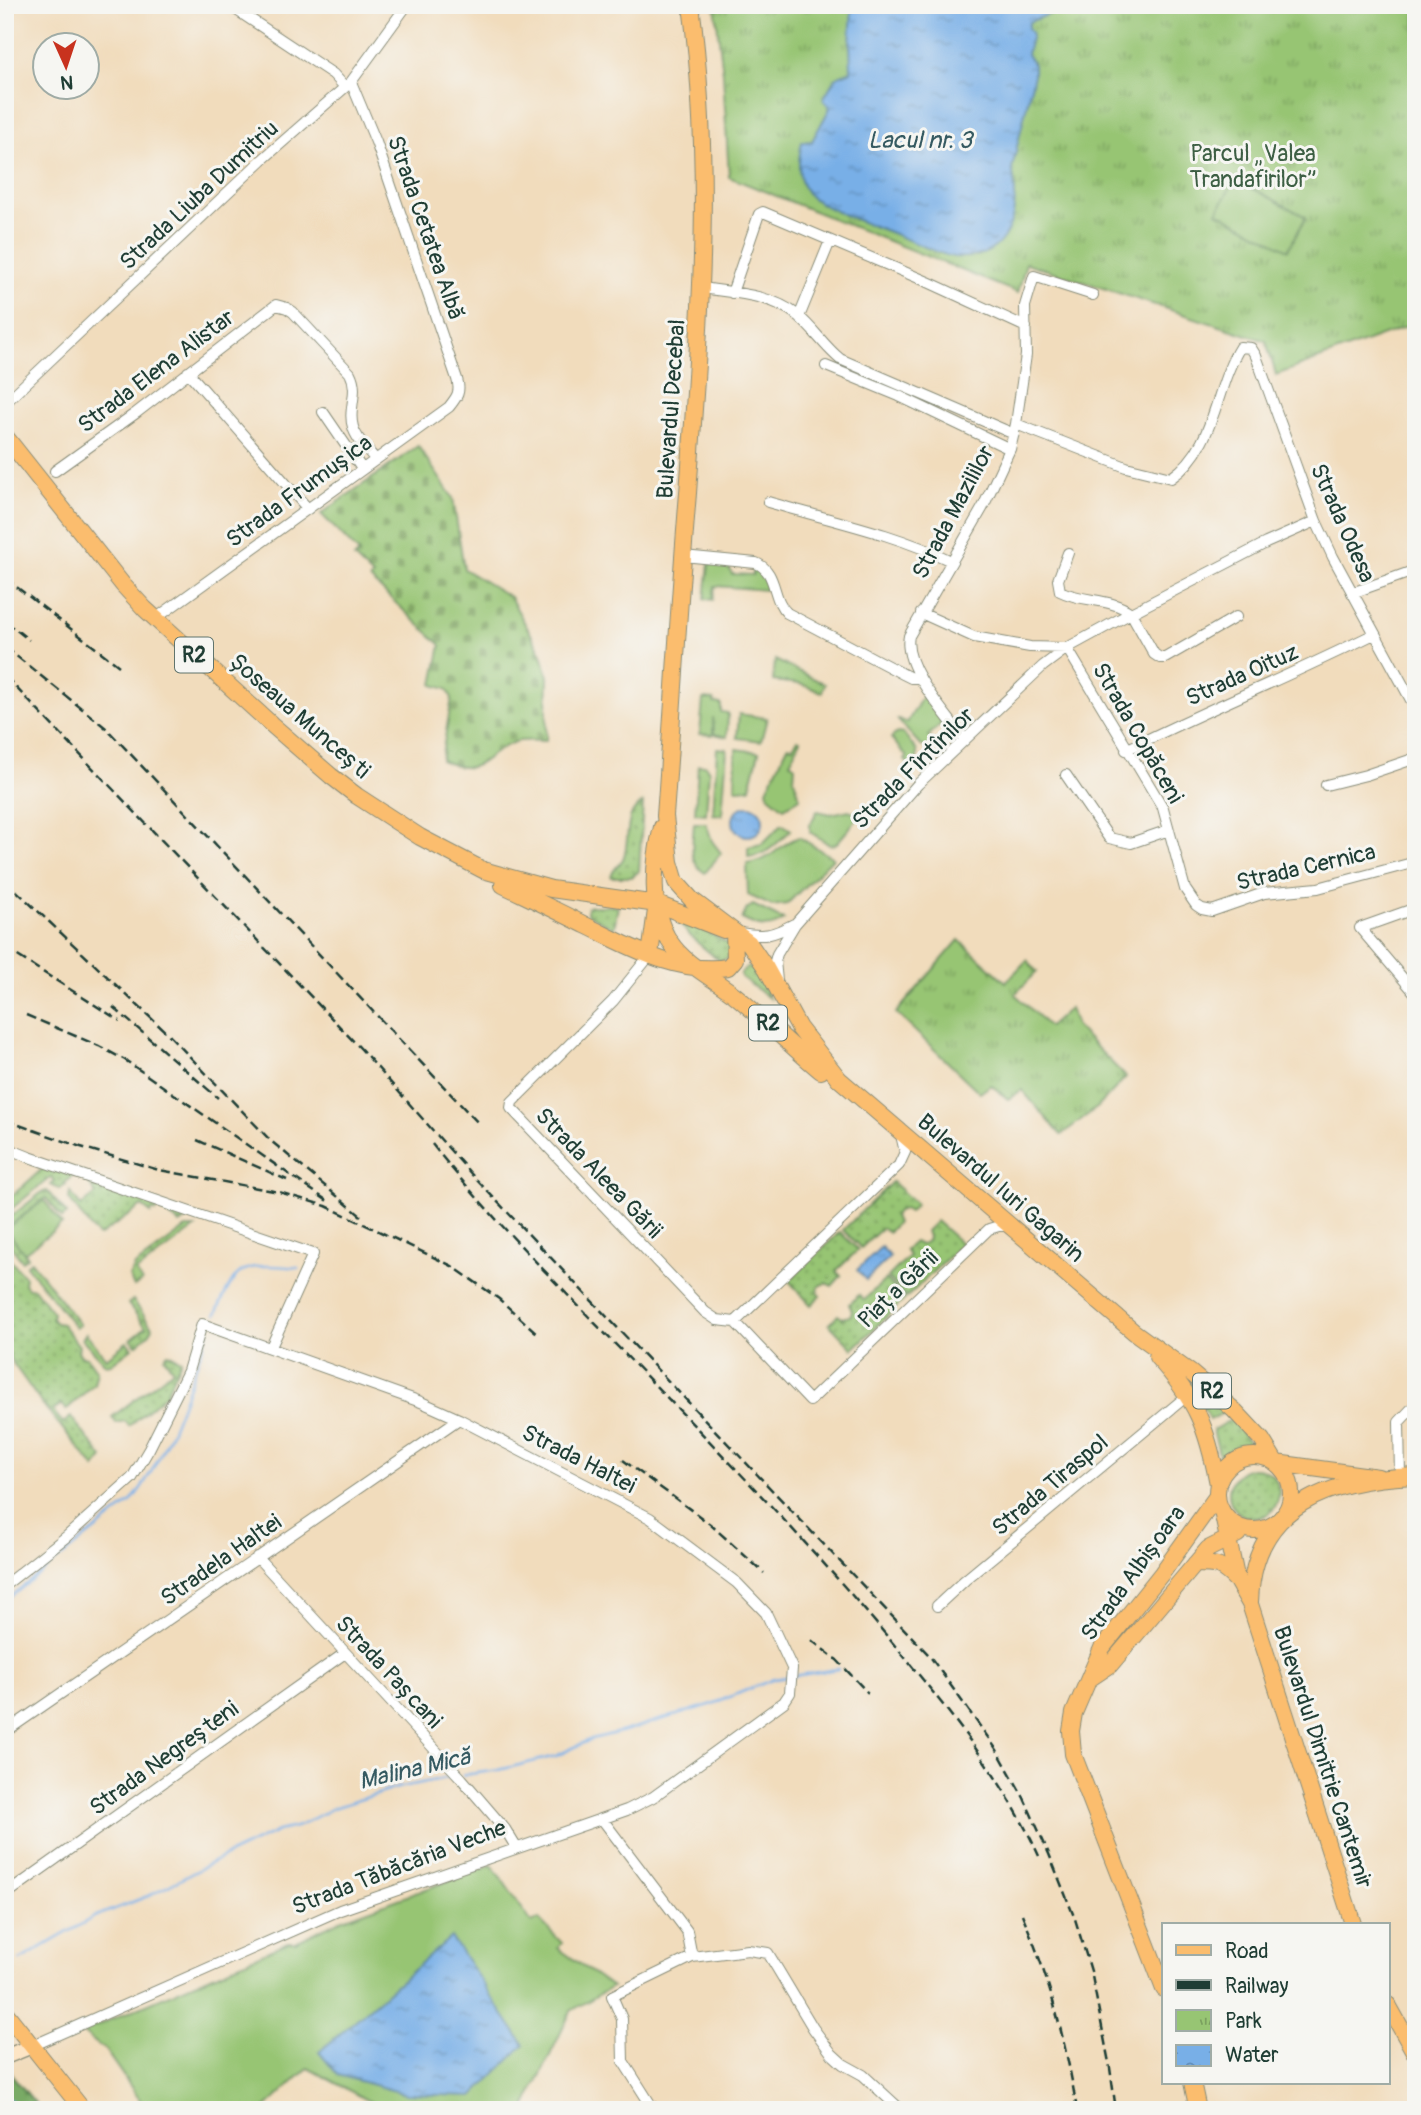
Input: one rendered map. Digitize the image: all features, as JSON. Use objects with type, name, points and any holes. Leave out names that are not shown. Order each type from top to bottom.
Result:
[{"type":"main road","name":"Bulevardul Decebal","points":[[691,5],[699,66],[704,148],[704,246],[665,816],[670,862],[676,882],[692,900],[734,932]]},
{"type":"main road","name":"Șoseaua Muncești","points":[[5,436],[122,585],[155,619],[331,776],[408,829],[483,870],[503,885],[650,955],[696,967]]},
{"type":"main road","name":"Bulevardul Decebal","points":[[657,904],[656,850],[665,816]]},
{"type":"main road","points":[[624,898],[646,883],[655,866]]},
{"type":"main road","name":"Șoseaua Muncești","points":[[483,870],[532,885],[657,904]]},
{"type":"main road","points":[[584,924],[579,913],[587,895]]},
{"type":"main road","points":[[650,955],[657,904]]},
{"type":"main road","name":"Bulevardul Iuri Gagarin","points":[[657,904],[687,914],[711,927],[734,932],[749,943],[803,1034],[839,1079],[1134,1332],[1191,1373],[1247,1421],[1276,1463]]},
{"type":"main road","name":"Bulevardul Iuri Gagarin","points":[[657,904],[670,943],[821,1070],[839,1079]]},
{"type":"main road","points":[[696,967],[722,967],[732,963],[736,952],[734,932]]},
{"type":"main road","name":"Bulevardul Iuri Gagarin","points":[[1134,1332],[1188,1395],[1205,1428],[1219,1497]]},
{"type":"main road","points":[[1378,1477],[1317,1495],[1264,1529],[1249,1530],[1235,1525],[1219,1497],[1227,1468],[1238,1459],[1259,1456],[1276,1463],[1378,1477],[1408,1476]]},
{"type":"main road","points":[[1276,1463],[1287,1476],[1291,1489],[1290,1503],[1283,1517]]},
{"type":"main road","name":"Bulevardul Dimitrie Cantemir","points":[[1219,1497],[1237,1581],[1250,1604],[1353,1923]]},
{"type":"main road","name":"Strada Albișoara","points":[[1162,1984],[1073,1754],[1071,1731],[1074,1713],[1102,1648],[1219,1497]]},
{"type":"main road","name":"Bulevardul Dimitrie Cantemir","points":[[1250,1604],[1250,1583],[1254,1567],[1266,1541],[1283,1517]]},
{"type":"main road","name":"Strada Albișoara","points":[[1089,1679],[1110,1665],[1208,1549],[1249,1530]]},
{"type":"main road","points":[[1195,1563],[1224,1567],[1237,1581]]},
{"type":"main road","points":[[1390,2009],[1416,2055]]},
{"type":"main road","points":[[5,2012],[83,2110]]},
{"type":"main road","points":[[1192,2084],[1198,2110]]},
{"type":"street","name":"Strada Cetatea Albă","points":[[229,5],[348,84],[376,142],[460,389]]},
{"type":"street","name":"Strada Liuba Dumitriu","points":[[5,403],[235,184],[348,84],[407,5]]},
{"type":"street","points":[[732,293],[761,212],[928,282],[1026,327]]},
{"type":"street","points":[[799,317],[830,241]]},
{"type":"street","name":"Strada Mazililor","points":[[965,740],[920,678],[907,644],[920,613],[989,495],[1010,449],[1026,355],[1025,306],[1034,276],[1093,295]]},
{"type":"street","points":[[702,288],[766,299],[799,317],[840,359],[1015,429]]},
{"type":"street","name":"Strada Elena Alistar","points":[[55,471],[136,413],[269,309],[281,306],[293,313],[350,373],[355,389],[351,415],[354,430],[375,459]]},
{"type":"street","name":"Strada Odesa","points":[[1015,429],[1126,467],[1171,478],[1199,449],[1237,353],[1240,347],[1248,346],[1256,356],[1317,521],[1352,593],[1416,709]]},
{"type":"street","points":[[826,366],[899,396],[1010,449]]},
{"type":"street","points":[[188,372],[308,509]]},
{"type":"street","name":"Strada Frumușica","points":[[155,619],[449,407],[460,389]]},
{"type":"street","points":[[323,412],[362,468]]},
{"type":"street","points":[[768,502],[886,535],[951,561]]},
{"type":"street","name":"Strada Fîntînilor","points":[[779,993],[775,961],[795,924],[891,812],[1035,673],[1067,648],[1131,613],[1266,543],[1317,521]]},
{"type":"street","points":[[1068,553],[1058,580],[1060,591],[1111,602],[1131,613],[1154,654],[1160,658],[1165,658],[1236,617]]},
{"type":"street","points":[[683,556],[756,563],[763,566],[771,575],[778,602],[787,613],[911,678],[920,678]]},
{"type":"street","points":[[1352,593],[1416,570]]},
{"type":"street","points":[[920,613],[974,636],[1031,647],[1067,648]]},
{"type":"street","name":"Strada Oituz","points":[[1126,750],[1296,673],[1374,634]]},
{"type":"street","name":"Strada Copăceni","points":[[1067,648],[1163,808],[1185,889],[1196,905],[1206,910]]},
{"type":"street","points":[[1326,785],[1416,758]]},
{"type":"street","points":[[1066,775],[1110,838],[1131,843],[1169,831]]},
{"type":"street","name":"Strada Cernica","points":[[1206,910],[1219,909],[1264,892],[1311,890],[1416,862]]},
{"type":"street","points":[[1416,908],[1360,928],[1416,994]]},
{"type":"street","name":"Strada Fîntînilor","points":[[734,932],[774,935],[795,924]]},
{"type":"street","name":"Strada Aleea Gării","points":[[650,955],[613,1001],[511,1106],[705,1312],[717,1320],[735,1322],[810,1401]]},
{"type":"street","points":[[735,1322],[899,1165],[905,1145],[894,1126]]},
{"type":"street","points":[[5,1141],[14,1151],[29,1157],[313,1254],[271,1347]]},
{"type":"street","name":"Piața Gării","points":[[810,1401],[989,1229],[1002,1226],[1020,1234]]},
{"type":"street","name":"Strada Haltei","points":[[5,1585],[66,1537],[132,1478],[188,1371],[202,1324],[421,1402],[644,1514],[737,1583],[762,1608],[789,1658],[791,1689]]},
{"type":"street","name":"Strada Tiraspol","points":[[937,1606],[1188,1395]]},
{"type":"street","points":[[1408,1476],[1399,1422],[1416,1404]]},
{"type":"street","name":"Stradela Haltei","points":[[5,1732],[459,1419]]},
{"type":"street","name":"Strada Pașcani","points":[[257,1557],[459,1776],[505,1829],[516,1847]]},
{"type":"street","name":"Strada Negreșteni","points":[[5,1895],[345,1653]]},
{"type":"street","name":"Strada Tăbăcăria Veche","points":[[5,2057],[340,1910],[602,1819],[653,1797],[784,1702],[791,1689]]},
{"type":"street","points":[[602,1819],[687,1931],[692,1957]]},
{"type":"street","points":[[654,2110],[623,2061],[622,2019],[612,1996],[692,1957],[748,1950],[768,1953],[813,2028],[832,2054],[842,2064],[863,2075],[901,2110]]},
{"type":"green space","name":"Parcul „Valea Trandafirilor”","points":[[715,5],[1416,5],[1416,323],[1276,375],[1266,341],[1026,263],[1018,293],[729,177],[723,74]]},
{"type":"green space","points":[[1235,179],[1306,217],[1288,250],[1217,212]]},
{"type":"green space","points":[[418,446],[453,498],[464,569],[510,597],[542,654],[548,677],[546,741],[512,743],[473,767],[454,765],[441,760],[452,698],[447,689],[433,685],[441,645],[370,579],[373,576],[354,558],[359,553],[321,514]]},
{"type":"green space","points":[[709,564],[727,564],[732,574],[753,575],[753,569],[759,568],[766,576],[766,590],[715,586],[713,600],[705,599]]},
{"type":"green space","points":[[775,660],[825,684],[822,692],[800,684],[773,681]]},
{"type":"green space","points":[[925,692],[943,722],[928,736],[935,743],[927,748],[921,746],[897,719],[907,723]]},
{"type":"green space","points":[[703,699],[714,700],[714,703],[721,704],[721,712],[728,713],[727,737],[714,734],[713,717],[713,735],[700,734]]},
{"type":"green space","points":[[739,714],[767,718],[761,741],[737,738]]},
{"type":"green space","points":[[897,733],[904,734],[917,751],[917,759],[911,766],[891,738]]},
{"type":"green space","points":[[797,739],[800,740],[790,762],[795,766],[794,779],[800,798],[784,808],[769,796],[767,789],[788,746],[793,747]]},
{"type":"green space","points":[[717,748],[727,749],[722,815],[713,814]]},
{"type":"green space","points":[[736,749],[759,752],[750,788],[735,787]]},
{"type":"green space","points":[[698,765],[705,765],[709,771],[706,814],[695,813]]},
{"type":"green space","points":[[643,803],[639,871],[632,877],[611,877],[623,859],[632,814]]},
{"type":"green space","points":[[849,810],[859,817],[836,844],[830,845],[810,832],[810,825],[817,811],[831,814]]},
{"type":"green space","points":[[694,823],[706,823],[712,841],[721,853],[705,873],[693,857]]},
{"type":"green space","points":[[782,824],[791,830],[777,844],[767,851],[748,857],[748,847],[762,844]]},
{"type":"green space","points":[[799,837],[833,858],[787,904],[772,906],[748,895],[747,864],[770,856]]},
{"type":"green space","points":[[753,905],[784,920],[773,926],[763,927],[742,919],[747,909]]},
{"type":"green space","points":[[618,906],[614,928],[587,914],[587,908]]},
{"type":"green space","points":[[681,917],[730,945],[732,957],[720,961],[686,931],[677,919]]},
{"type":"green space","points":[[959,940],[1006,982],[1027,960],[1037,972],[1015,994],[1049,1027],[1070,1008],[1076,1027],[1126,1077],[1098,1107],[1061,1135],[1022,1090],[1008,1099],[991,1085],[980,1093],[896,1013]]},
{"type":"green space","points":[[748,967],[757,970],[769,998],[741,977],[741,973]]},
{"type":"green space","points":[[47,1165],[74,1175],[59,1189],[51,1185],[55,1181],[51,1177],[5,1214],[5,1202]]},
{"type":"green space","points":[[86,1179],[189,1217],[180,1224],[159,1208],[151,1213],[142,1206],[99,1236],[69,1199],[70,1192],[81,1206],[96,1194]]},
{"type":"green space","points":[[892,1182],[916,1204],[909,1212],[904,1209],[897,1211],[894,1216],[897,1223],[888,1232],[882,1228],[861,1248],[843,1230]]},
{"type":"green space","points":[[47,1191],[67,1214],[62,1218],[46,1198],[6,1229],[28,1257],[22,1261],[5,1239],[5,1221]]},
{"type":"green space","points":[[44,1200],[62,1224],[24,1253],[6,1229]]},
{"type":"green space","points":[[936,1221],[962,1244],[907,1297],[888,1277],[909,1256],[905,1250],[914,1242],[920,1245],[927,1241],[926,1231]]},
{"type":"green space","points":[[186,1228],[195,1228],[136,1272],[142,1282],[134,1287],[129,1277],[135,1266]]},
{"type":"green space","points":[[840,1232],[858,1250],[836,1271],[841,1276],[832,1286],[826,1283],[819,1286],[820,1296],[811,1305],[789,1281]]},
{"type":"green space","points":[[5,1254],[25,1277],[24,1284],[28,1288],[34,1288],[53,1313],[52,1319],[62,1324],[79,1346],[81,1356],[87,1357],[97,1371],[94,1384],[66,1410],[61,1404],[53,1411],[63,1423],[71,1417],[103,1458],[95,1468],[39,1400],[5,1352]]},
{"type":"green space","points":[[31,1261],[80,1325],[76,1328],[26,1265]]},
{"type":"green space","points":[[886,1279],[905,1299],[853,1349],[829,1324],[838,1315],[842,1318],[850,1316],[852,1311],[849,1304],[859,1295],[864,1300]]},
{"type":"green space","points":[[133,1300],[152,1327],[150,1333],[136,1345],[131,1339],[146,1327],[128,1304]]},
{"type":"green space","points":[[86,1333],[106,1358],[127,1342],[132,1348],[106,1365],[82,1339]]},
{"type":"green space","points":[[168,1353],[181,1360],[166,1394],[129,1426],[125,1421],[116,1423],[112,1417],[173,1370],[164,1357]]},
{"type":"green space","points":[[1190,1382],[1225,1412],[1210,1420]]},
{"type":"green space","points":[[1232,1419],[1251,1445],[1238,1447],[1220,1457],[1213,1430]]},
{"type":"green space","points":[[1254,1468],[1271,1476],[1279,1493],[1271,1510],[1254,1518],[1237,1510],[1229,1493],[1237,1476]]},
{"type":"green space","points":[[492,1865],[532,1923],[539,1919],[562,1943],[558,1948],[612,1987],[571,2011],[524,2110],[385,2110],[308,2068],[263,2110],[147,2110],[105,2050],[82,2032],[289,1942],[296,1942],[338,1921]]},
{"type":"green space","points":[[7,2069],[41,2110],[5,2110]]},
{"type":"water","name":"Lacul nr. 3","points":[[852,5],[1057,5],[1055,12],[1029,22],[1028,28],[1032,34],[1027,54],[1034,65],[1034,75],[1012,168],[1015,201],[1007,231],[999,243],[988,251],[973,256],[954,257],[939,253],[832,209],[813,198],[803,187],[799,168],[802,142],[812,141],[830,108],[823,99],[836,77],[851,71]]},
{"type":"water","points":[[748,806],[759,810],[763,821],[759,832],[748,836],[737,832],[733,821],[737,810]]},
{"type":"water","points":[[881,1247],[890,1257],[866,1280],[857,1270]]},
{"type":"water","points":[[451,1937],[524,2045],[473,2096],[406,2094],[338,2075],[319,2052]]},
{"type":"waterway","points":[[216,1314],[231,1283],[246,1269],[263,1266],[298,1268]]},
{"type":"waterway","points":[[5,1601],[131,1502],[167,1442],[208,1332]]},
{"type":"waterway","name":"Malina Mică","points":[[793,1676],[838,1669]]},
{"type":"waterway","name":"Malina Mică","points":[[463,1775],[499,1770],[556,1756],[592,1739],[710,1705],[774,1679],[787,1677]]},
{"type":"waterway","name":"Malina Mică","points":[[20,1960],[94,1917],[153,1894],[278,1831],[299,1826],[333,1808],[397,1788],[456,1776]]},
{"type":"waterway","points":[[5,2106],[8,2110]]},
{"type":"railway","points":[[5,578],[119,666]]},
{"type":"railway","points":[[5,621],[29,640]]},
{"type":"railway","points":[[5,647],[106,728],[479,1124]]},
{"type":"railway","points":[[5,676],[361,1049],[473,1176],[929,1655],[997,1750],[1024,1798],[1049,1854],[1075,1919],[1091,1971],[1116,2110]]},
{"type":"railway","points":[[5,880],[170,1036],[271,1141],[361,1216]]},
{"type":"railway","points":[[5,948],[120,1021]]},
{"type":"railway","points":[[113,1007],[218,1098]]},
{"type":"railway","points":[[26,1015],[125,1060],[329,1202]]},
{"type":"railway","points":[[5,1120],[81,1147],[159,1170],[279,1192],[326,1206],[452,1266],[499,1299],[538,1334]]},
{"type":"railway","points":[[197,1140],[287,1180]]},
{"type":"railway","points":[[432,1144],[509,1233],[746,1479],[860,1604],[974,1747],[1009,1800],[1039,1856]]},
{"type":"railway","points":[[623,1460],[710,1524],[764,1573]]},
{"type":"railway","points":[[811,1640],[837,1660],[868,1693]]},
{"type":"railway","points":[[1022,1914],[1056,2010],[1077,2110]]}]
